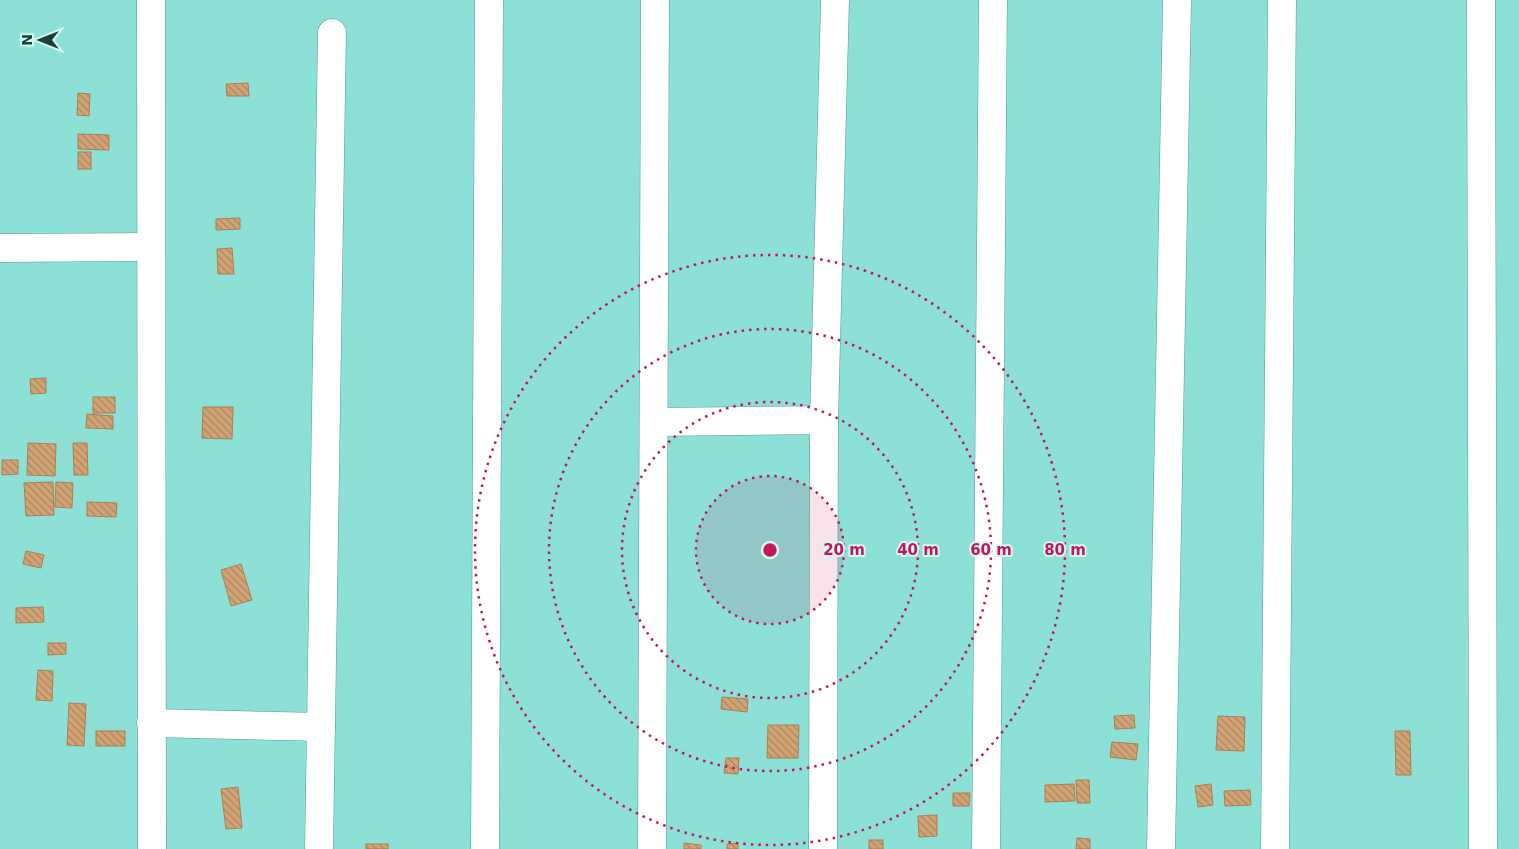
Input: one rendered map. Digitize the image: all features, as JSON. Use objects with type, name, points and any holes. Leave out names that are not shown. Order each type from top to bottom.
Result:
[{"type":"street","points":[[151,0],[152,849]]},
{"type":"street","points":[[485,849],[489,0]]},
{"type":"street","points":[[652,849],[654,0]]},
{"type":"street","points":[[823,849],[824,420],[835,0]]},
{"type":"street","points":[[986,849],[993,0]]},
{"type":"street","points":[[1162,849],[1177,0]]},
{"type":"street","points":[[1275,849],[1282,0]]},
{"type":"street","points":[[1482,0],[1483,849]]},
{"type":"street","points":[[319,849],[332,33]]},
{"type":"street","points":[[0,248],[151,247]]},
{"type":"street","points":[[654,422],[824,420]]},
{"type":"street","points":[[151,723],[320,727]]},
{"type":"building","points":[[248,83],[249,96],[227,96],[226,84]]},
{"type":"building","points":[[78,93],[90,94],[89,116],[77,115]]},
{"type":"building","points":[[78,134],[109,135],[109,150],[78,149]]},
{"type":"building","points":[[78,152],[91,152],[91,169],[78,169]]},
{"type":"building","points":[[240,218],[240,229],[216,230],[216,219]]},
{"type":"building","points":[[232,248],[234,274],[218,274],[217,249]]},
{"type":"building","points":[[46,378],[46,393],[31,394],[30,379]]},
{"type":"building","points":[[93,397],[115,397],[115,413],[93,413]]},
{"type":"building","points":[[203,407],[233,407],[232,439],[202,438]]},
{"type":"building","points":[[87,414],[113,416],[113,429],[86,428]]},
{"type":"building","points":[[28,443],[56,444],[55,476],[27,475]]},
{"type":"building","points":[[73,443],[87,443],[88,475],[74,475]]},
{"type":"building","points":[[2,460],[18,460],[18,474],[2,475]]},
{"type":"building","points":[[53,482],[54,515],[26,516],[24,483]]},
{"type":"building","points":[[56,482],[73,483],[72,508],[55,507]]},
{"type":"building","points":[[87,502],[117,503],[116,517],[87,516]]},
{"type":"building","points":[[26,551],[44,555],[41,568],[23,564]]},
{"type":"building","points":[[241,564],[252,600],[231,606],[221,570]]},
{"type":"building","points":[[43,607],[44,622],[16,623],[16,608]]},
{"type":"building","points":[[48,643],[66,643],[66,654],[48,655]]},
{"type":"building","points":[[38,670],[53,671],[52,701],[36,700]]},
{"type":"building","points":[[722,697],[748,699],[747,712],[721,709]]},
{"type":"building","points":[[69,703],[86,704],[84,746],[67,745]]},
{"type":"building","points":[[1134,715],[1135,728],[1115,729],[1114,716]]},
{"type":"building","points":[[1218,716],[1245,717],[1244,751],[1216,750]]},
{"type":"building","points":[[768,725],[799,725],[798,758],[767,758]]},
{"type":"building","points":[[96,731],[125,731],[125,746],[96,746]]},
{"type":"building","points":[[1395,731],[1410,731],[1411,775],[1396,775]]},
{"type":"building","points":[[1112,742],[1138,744],[1136,760],[1110,757]]},
{"type":"building","points":[[726,758],[739,758],[738,774],[724,773]]},
{"type":"building","points":[[1076,780],[1089,780],[1090,803],[1077,803]]},
{"type":"building","points":[[1074,784],[1075,801],[1045,802],[1045,785]]},
{"type":"building","points":[[1211,784],[1213,805],[1198,807],[1195,786]]},
{"type":"building","points":[[238,787],[242,828],[226,829],[221,789]]},
{"type":"building","points":[[1250,790],[1251,805],[1225,806],[1224,791]]},
{"type":"building","points":[[953,793],[970,793],[969,806],[953,806]]},
{"type":"building","points":[[937,815],[937,836],[919,837],[918,816]]},
{"type":"building","points":[[1077,838],[1090,839],[1090,849],[1076,849]]},
{"type":"building","points":[[869,840],[883,840],[883,849],[869,849]]},
{"type":"building","points":[[684,843],[701,845],[701,849],[684,849]]},
{"type":"building","points":[[738,843],[738,849],[727,849],[727,844]]},
{"type":"building","points":[[366,844],[388,844],[388,849],[366,849]]}]
